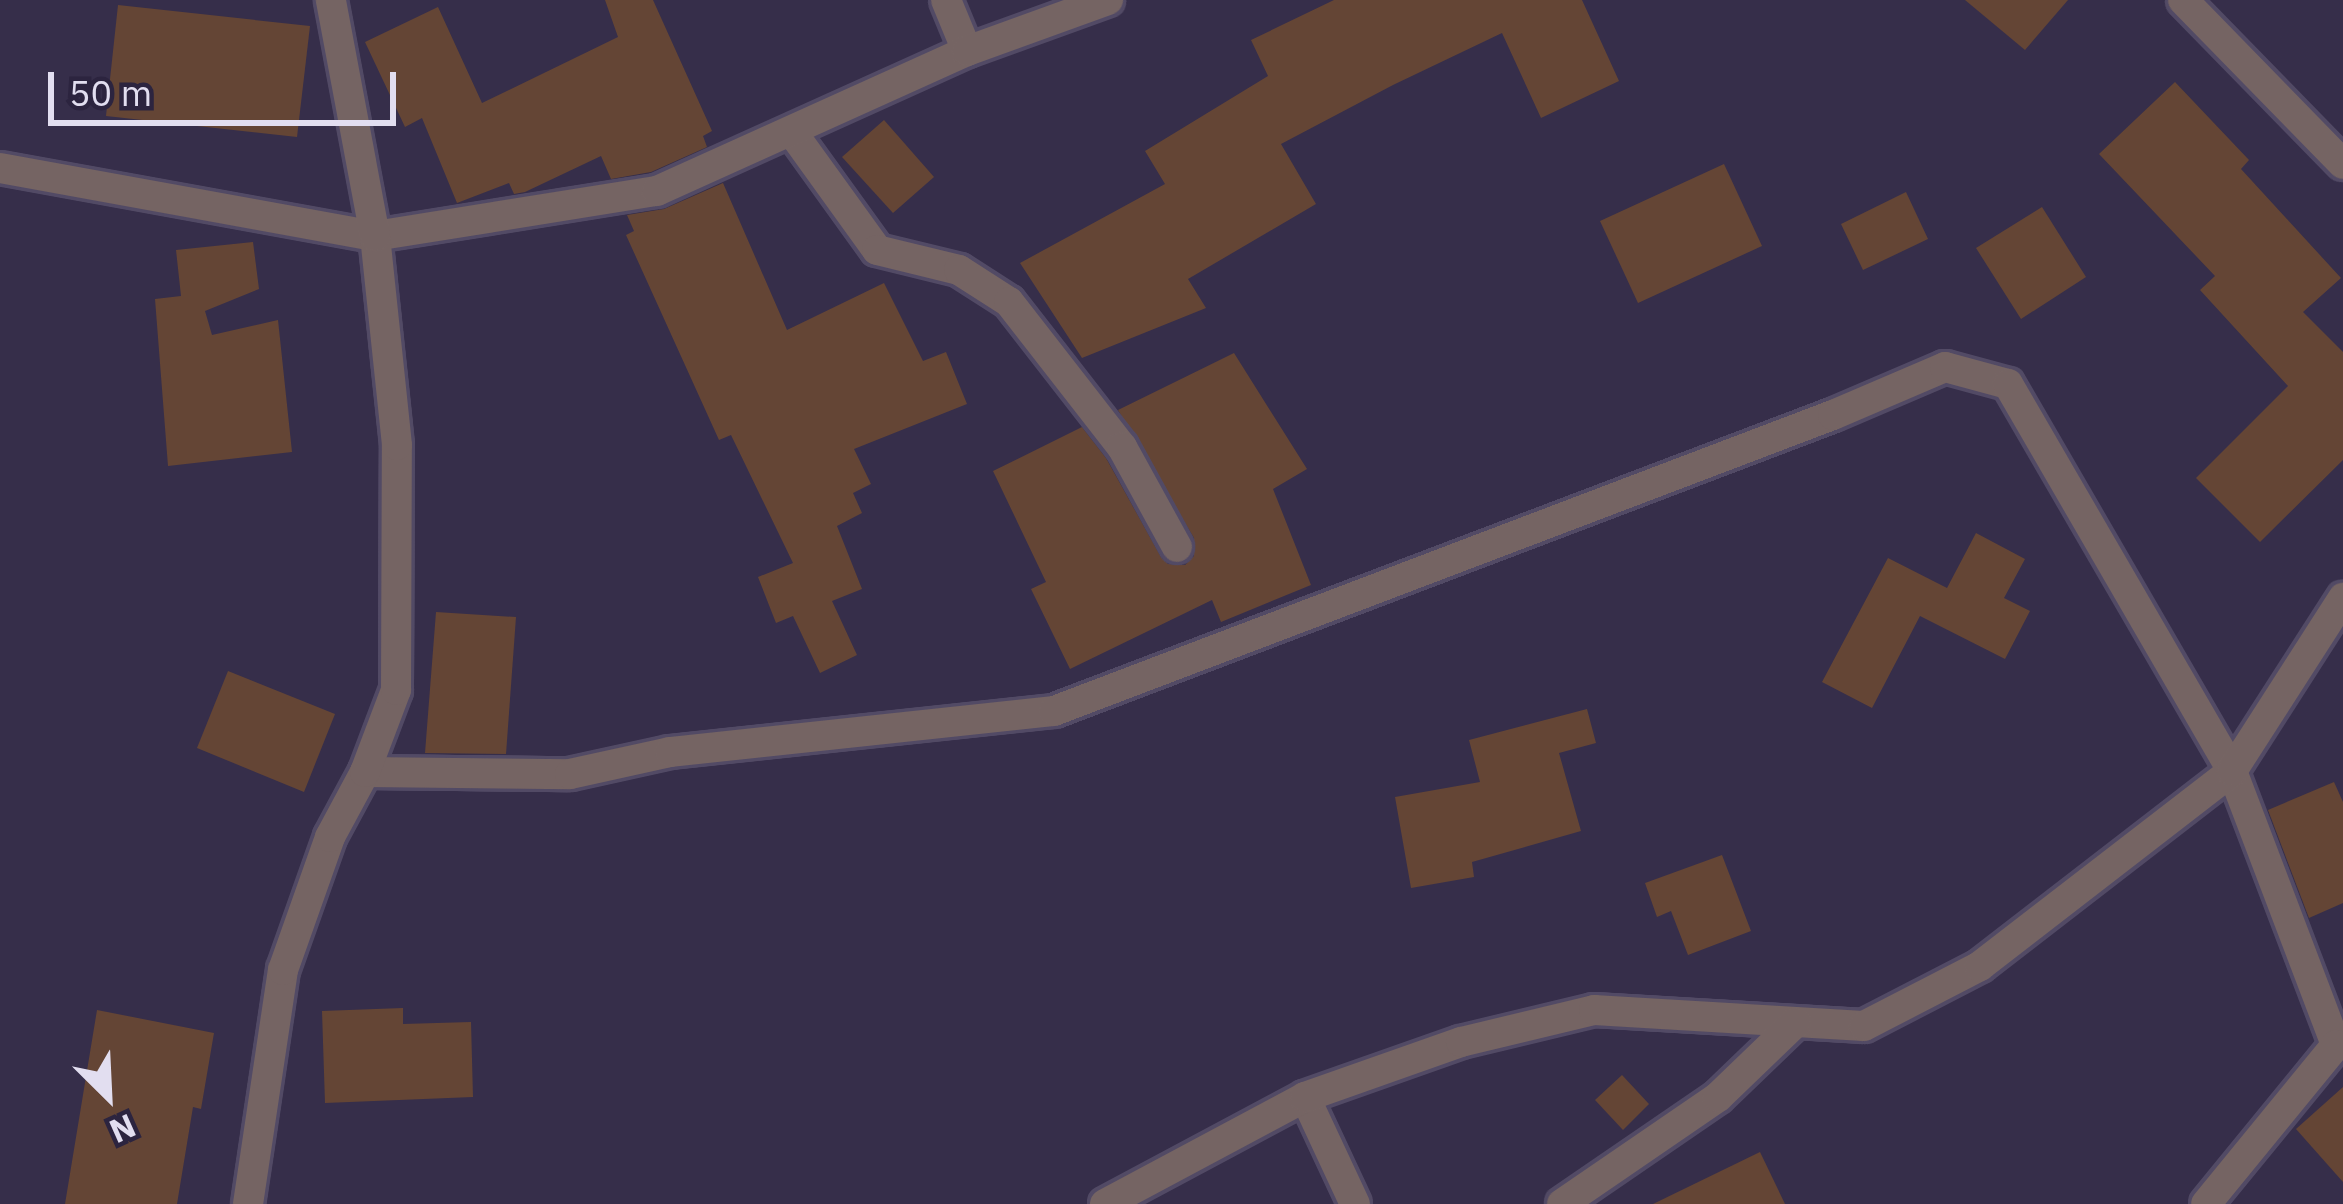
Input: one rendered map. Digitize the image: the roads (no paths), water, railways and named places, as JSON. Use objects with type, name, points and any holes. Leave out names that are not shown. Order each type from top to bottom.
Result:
[{"type":"street","points":[[248,1204],[283,970],[330,837],[365,772],[396,690],[398,445],[375,236],[331,0]]},
{"type":"street","points":[[946,0],[967,51]]},
{"type":"street","points":[[0,168],[375,236],[657,191],[967,51],[1108,0]]},
{"type":"street","points":[[2183,0],[2343,164]]},
{"type":"street","points":[[791,132],[877,250],[959,270],[1009,302],[1122,447],[1177,547]]},
{"type":"street","points":[[365,772],[570,774],[670,752],[1054,711],[1833,415],[1945,367],[2008,384],[2232,771],[2336,1045],[2206,1204]]},
{"type":"street","points":[[1105,1204],[1305,1097],[1461,1042],[1594,1010],[1864,1026],[1980,966],[2232,771],[2343,598]]},
{"type":"street","points":[[1562,1204],[1718,1097],[1796,1023]]},
{"type":"street","points":[[1305,1097],[1355,1204]]}]
